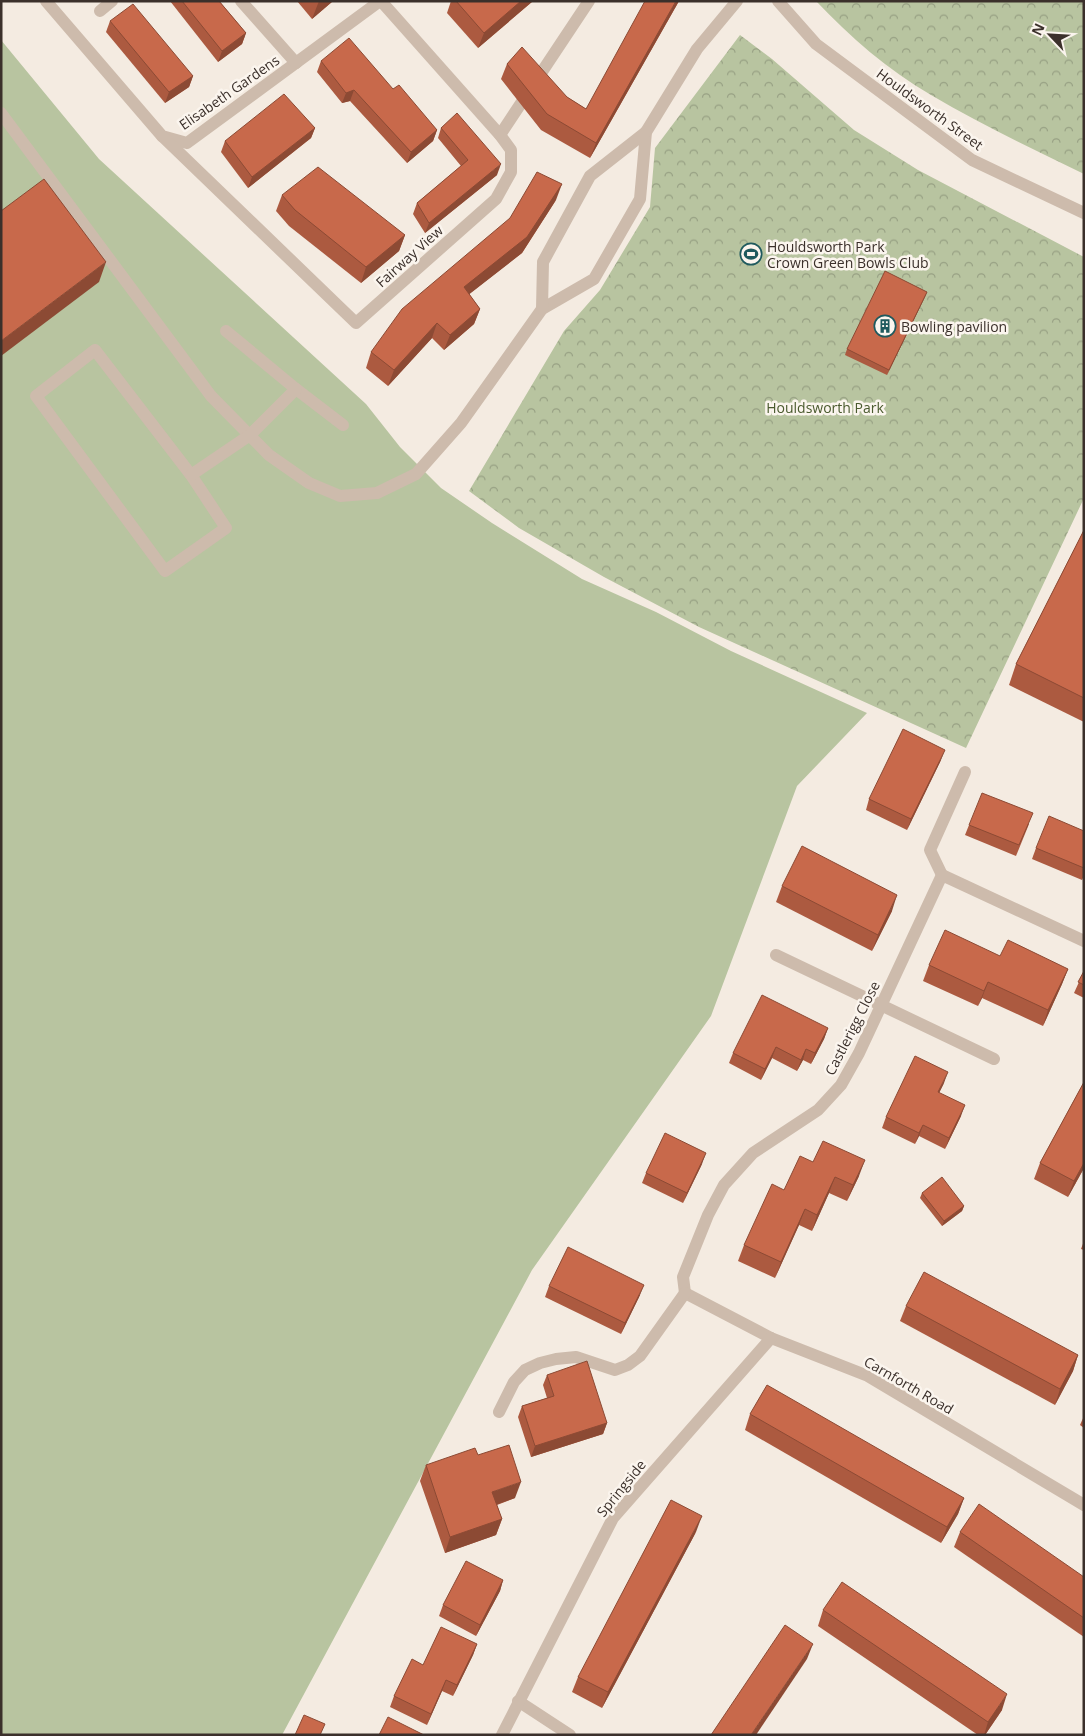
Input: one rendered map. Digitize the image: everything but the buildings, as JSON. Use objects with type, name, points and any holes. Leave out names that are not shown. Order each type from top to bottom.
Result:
[{"type":"street","points":[[46,1],[162,136]]},
{"type":"street","points":[[100,10],[112,1]]},
{"type":"street","points":[[241,1],[296,64]]},
{"type":"street","name":"Elisabeth Gardens","points":[[162,136],[187,143],[381,1]]},
{"type":"street","name":"Fairway View","points":[[162,136],[356,323],[496,198],[511,172],[511,150],[500,135],[381,1]]},
{"type":"street","points":[[500,135],[589,1]]},
{"type":"street","points":[[542,309],[543,262],[590,176],[646,132],[697,49],[737,1]]},
{"type":"street","name":"Houldsworth Street","points":[[778,1],[816,44],[972,160],[1084,213]]},
{"type":"street","points":[[1,113],[211,396],[269,456],[309,483],[340,496],[377,493],[416,474],[454,431],[542,309],[594,278],[640,199],[646,132]]},
{"type":"street","points":[[226,331],[343,425]]},
{"type":"street","points":[[95,350],[190,475],[226,528],[165,571],[36,396],[95,350]]},
{"type":"street","points":[[190,475],[250,436],[296,389]]},
{"type":"street","points":[[965,772],[930,850],[942,875],[1084,941]]},
{"type":"street","name":"Castlerigg Close","points":[[686,1293],[683,1277],[708,1215],[724,1185],[753,1153],[818,1110],[842,1085],[859,1053],[942,875]]},
{"type":"street","points":[[776,955],[994,1059]]},
{"type":"street","points":[[499,1412],[514,1382],[525,1370],[540,1364],[556,1359],[576,1357],[615,1370],[628,1366],[640,1356],[686,1293]]},
{"type":"street","name":"Carnforth Road","points":[[686,1293],[771,1338],[868,1376],[1084,1505]]},
{"type":"street","name":"Springside","points":[[502,1735],[612,1518],[771,1338]]},
{"type":"street","points":[[518,1701],[570,1735]]},
{"type":"green space","points":[[816,1],[1084,1],[1084,174],[987,126],[915,85],[870,52]]},
{"type":"green space","name":"Houldsworth Park","points":[[740,35],[772,59],[854,130],[918,170],[1084,257],[1084,498],[966,748],[699,627],[604,577],[519,528],[469,491],[564,331],[600,290],[650,207],[655,148]]},
{"type":"green space","points":[[1,40],[99,159],[366,404],[400,447],[441,488],[492,523],[582,579],[656,612],[731,651],[867,713],[797,786],[711,1016],[532,1270],[282,1735],[1,1735]]},
{"type":"place","name":"Houldsworth Park Crown Green Bowls Club","points":[[751,254]]},
{"type":"place","name":"Bowling pavilion","points":[[885,326]]}]
